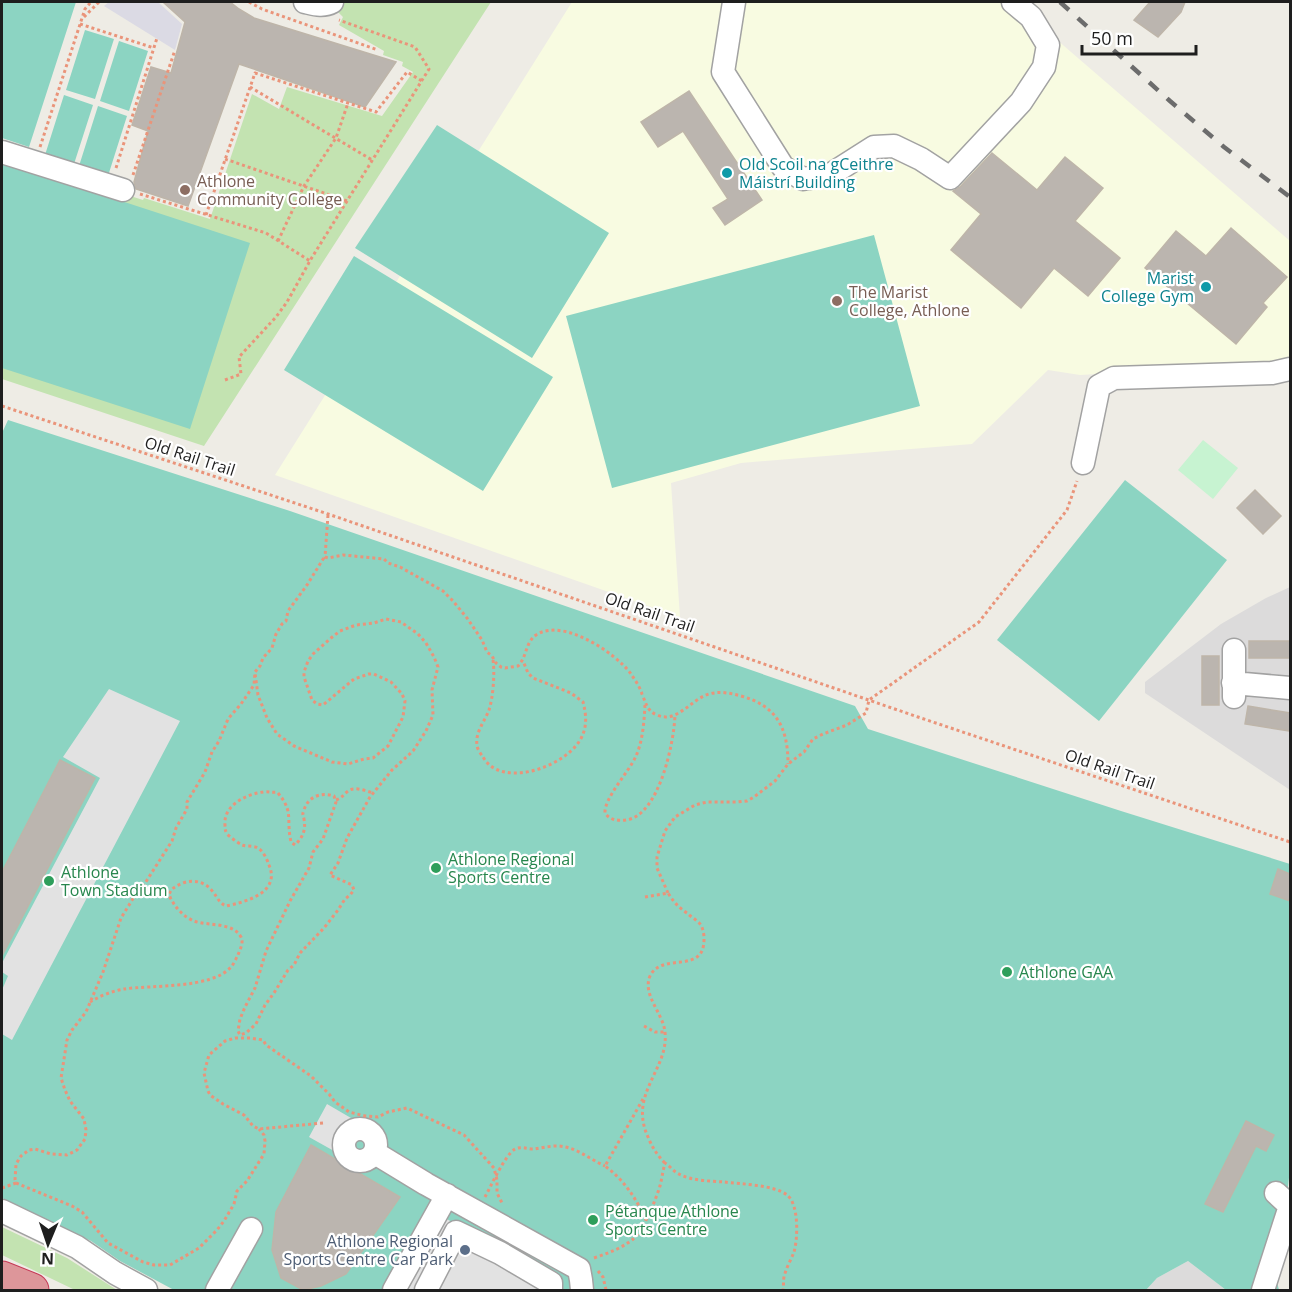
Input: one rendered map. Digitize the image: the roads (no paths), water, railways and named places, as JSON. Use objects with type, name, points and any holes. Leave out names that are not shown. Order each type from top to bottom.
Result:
[{"type":"highway","points":[[2,1278],[32,1290]]},
{"type":"highway","points":[[2,1288],[6,1290]]},
{"type":"street","points":[[305,2],[327,4],[335,10]]},
{"type":"street","points":[[734,2],[723,72],[783,167],[803,179],[830,175],[874,147],[894,146],[921,159],[950,178],[1021,102],[1044,67],[1048,45],[1031,17],[1013,2]]},
{"type":"street","points":[[2,152],[120,189]]},
{"type":"street","points":[[1083,463],[1099,386],[1114,378],[1272,373],[1290,369]]},
{"type":"street","points":[[1234,650],[1234,691],[1290,688]]},
{"type":"street","points":[[375,1153],[579,1269],[582,1290]]},
{"type":"street","points":[[394,1290],[447,1195]]},
{"type":"street","points":[[1263,1290],[1286,1202]]},
{"type":"street","points":[[2,1211],[77,1247],[115,1273],[146,1290]]},
{"type":"street","points":[[217,1290],[251,1229]]},
{"type":"street","points":[[500,1253],[509,1230]]},
{"type":"street","points":[[409,1263],[430,1284],[456,1232],[500,1253],[551,1283],[551,1290]]},
{"type":"railway","points":[[1060,2],[1224,147],[1290,197]]},
{"type":"place","name":"Old Scoil na gCeithre Máistrí Building","points":[[727,173]]},
{"type":"place","name":"Athlone Community College","points":[[185,190]]},
{"type":"place","name":"Marist College Gym","points":[[1206,287]]},
{"type":"place","name":"The Marist College, Athlone","points":[[837,301]]},
{"type":"place","name":"Athlone Regional Sports Centre","points":[[436,868]]},
{"type":"place","name":"Athlone Town Stadium","points":[[49,881]]},
{"type":"place","name":"Athlone GAA","points":[[1007,972]]},
{"type":"place","name":"Pétanque Athlone Sports Centre","points":[[593,1220]]},
{"type":"place","name":"Athlone Regional Sports Centre Car Park","points":[[465,1250]]}]
